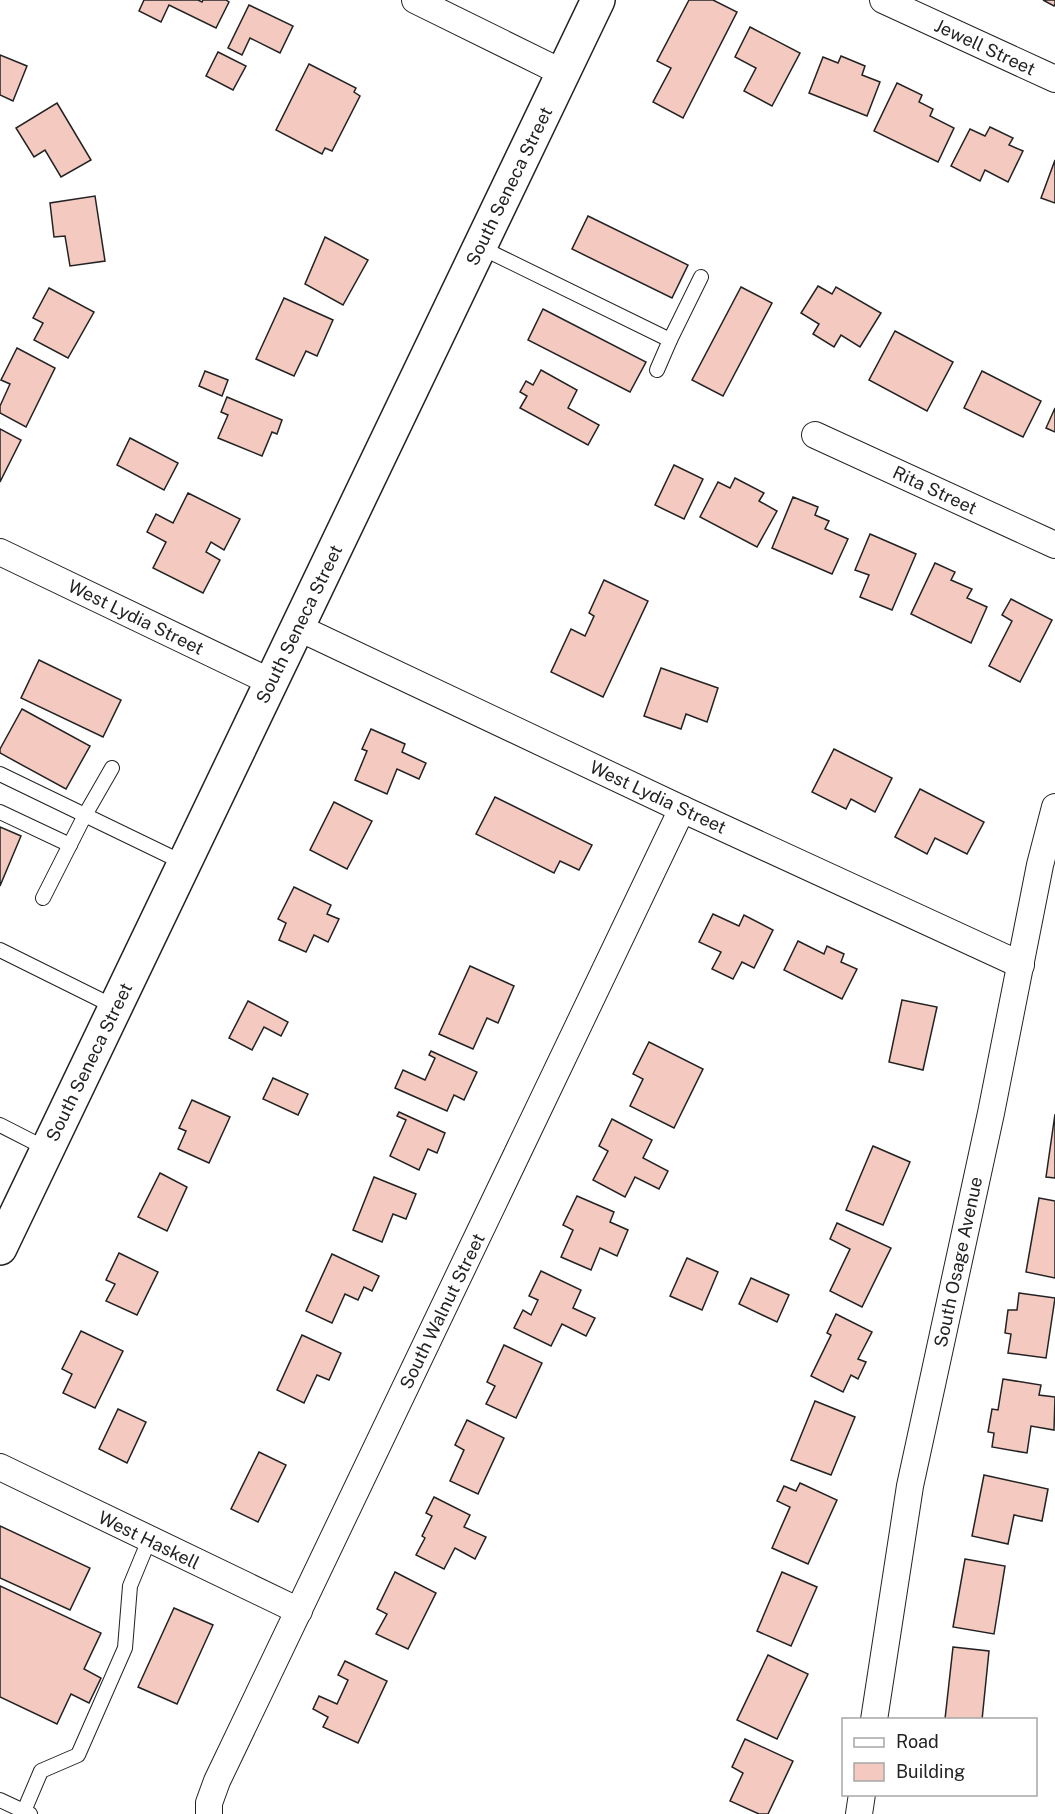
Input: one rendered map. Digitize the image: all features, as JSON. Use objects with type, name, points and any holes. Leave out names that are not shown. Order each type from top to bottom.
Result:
[{"type":"street","points":[[415,0],[563,73]]},
{"type":"street","name":"South Seneca Street","points":[[3,1232],[47,1149],[598,0]]},
{"type":"street","name":"Jewell Street","points":[[883,0],[1055,79]]},
{"type":"street","name":"Rita Street","points":[[815,435],[1055,545]]},
{"type":"street","name":"West Lydia Street","points":[[0,552],[271,682]]},
{"type":"street","name":"West Lydia Street","points":[[297,627],[682,809],[1021,965]]},
{"type":"street","name":"South Osage Avenue","points":[[874,1718],[910,1486],[991,1113],[1040,865],[1055,807]]},
{"type":"street","name":"South Walnut Street","points":[[209,1814],[209,1803],[217,1781],[682,809]]},
{"type":"street","name":"West Haskell","points":[[0,1467],[299,1611]]},
{"type":"street","points":[[859,1814],[862,1796]]},
{"type":"lane","points":[[480,247],[670,340]]},
{"type":"lane","points":[[657,370],[701,277]]},
{"type":"lane","points":[[44,898],[85,815],[112,768]]},
{"type":"lane","points":[[0,774],[184,863]]},
{"type":"lane","points":[[0,812],[70,845]]},
{"type":"lane","points":[[0,950],[115,1007]]},
{"type":"lane","points":[[0,1125],[47,1149]]},
{"type":"lane","points":[[0,1800],[27,1813],[41,1771],[78,1755],[124,1648],[130,1586],[149,1540]]},
{"type":"building","points":[[144,0],[198,0],[202,2],[203,0],[226,0],[229,2],[216,28],[169,5],[161,22],[139,11]]},
{"type":"building","points":[[689,0],[713,0],[737,12],[683,118],[653,102],[671,68],[657,61]]},
{"type":"building","points":[[1043,0],[1055,0],[1055,4],[1054,6]]},
{"type":"building","points":[[249,5],[293,26],[280,53],[250,38],[242,55],[228,48]]},
{"type":"building","points":[[750,27],[800,53],[772,106],[744,91],[756,68],[735,57]]},
{"type":"building","points":[[218,52],[246,66],[233,90],[206,76]]},
{"type":"building","points":[[0,55],[27,66],[13,101],[0,95]]},
{"type":"building","points":[[841,56],[865,66],[862,75],[880,82],[867,116],[809,93],[823,57],[838,63]]},
{"type":"building","points":[[309,64],[356,88],[354,92],[360,96],[332,151],[325,148],[322,154],[276,130]]},
{"type":"building","points":[[897,83],[922,95],[919,102],[933,109],[930,116],[954,128],[938,162],[874,131]]},
{"type":"building","points":[[57,103],[91,160],[61,177],[45,150],[34,157],[16,128]]},
{"type":"building","points":[[990,127],[1013,138],[1009,145],[1023,151],[1008,182],[985,170],[980,181],[951,166],[970,129],[985,136]]},
{"type":"building","points":[[1055,160],[1055,203],[1041,198]]},
{"type":"building","points":[[95,196],[105,261],[70,266],[65,236],[54,237],[50,203]]},
{"type":"building","points":[[588,216],[688,265],[672,298],[572,249]]},
{"type":"building","points":[[325,237],[368,260],[343,305],[305,284]]},
{"type":"building","points":[[818,286],[832,294],[836,287],[881,313],[860,347],[841,335],[834,347],[813,334],[819,324],[801,313]]},
{"type":"building","points":[[741,287],[772,303],[723,396],[692,380]]},
{"type":"building","points":[[49,288],[94,312],[68,358],[34,340],[43,323],[33,318]]},
{"type":"building","points":[[284,298],[333,320],[317,356],[306,351],[294,376],[256,359]]},
{"type":"building","points":[[543,309],[646,362],[630,392],[528,340]]},
{"type":"building","points":[[895,331],[953,362],[927,411],[869,380]]},
{"type":"building","points":[[17,348],[55,368],[26,427],[0,413],[0,406],[10,384],[1,380]]},
{"type":"building","points":[[541,370],[577,390],[568,408],[599,425],[588,445],[520,408],[527,396],[520,392],[526,381],[533,385]]},
{"type":"building","points":[[205,371],[228,380],[222,396],[199,386]]},
{"type":"building","points":[[982,371],[1041,401],[1023,437],[964,408]]},
{"type":"building","points":[[227,397],[282,420],[277,434],[272,432],[262,456],[218,438],[228,415],[221,412]]},
{"type":"building","points":[[1055,408],[1055,432],[1046,428]]},
{"type":"building","points":[[0,429],[21,440],[0,482]]},
{"type":"building","points":[[130,438],[178,463],[164,490],[117,465]]},
{"type":"building","points":[[674,465],[703,479],[684,519],[655,505]]},
{"type":"building","points":[[735,478],[764,493],[759,501],[777,511],[757,547],[700,517],[718,482],[730,488]]},
{"type":"building","points":[[188,493],[240,519],[224,550],[211,542],[206,552],[220,560],[203,593],[153,568],[166,542],[147,532],[156,514],[173,523]]},
{"type":"building","points":[[793,497],[818,507],[815,515],[829,521],[825,529],[848,539],[832,574],[772,548]]},
{"type":"building","points":[[870,534],[916,554],[892,610],[860,597],[869,575],[855,570]]},
{"type":"building","points":[[935,563],[955,572],[951,580],[972,589],[967,598],[987,607],[971,643],[911,614]]},
{"type":"building","points":[[604,580],[648,601],[603,697],[551,672],[571,629],[585,636],[594,616],[589,613]]},
{"type":"building","points":[[1011,599],[1052,620],[1020,682],[989,666],[1012,621],[1002,615]]},
{"type":"building","points":[[39,660],[121,700],[103,737],[21,698]]},
{"type":"building","points":[[661,668],[718,688],[707,722],[686,714],[681,729],[644,716]]},
{"type":"building","points":[[22,709],[90,746],[66,789],[0,753]]},
{"type":"building","points":[[371,729],[405,744],[402,752],[426,763],[419,779],[397,769],[387,794],[355,780],[367,751],[362,749]]},
{"type":"building","points":[[834,749],[892,778],[875,812],[851,799],[846,809],[812,792]]},
{"type":"building","points":[[920,789],[984,822],[967,854],[935,838],[927,854],[895,837]]},
{"type":"building","points":[[495,797],[592,845],[579,870],[560,861],[554,873],[476,834]]},
{"type":"building","points":[[334,802],[372,821],[347,869],[310,850]]},
{"type":"building","points":[[0,827],[21,836],[0,886]]},
{"type":"building","points":[[294,887],[331,905],[327,914],[339,919],[328,942],[314,935],[306,952],[279,940],[286,923],[278,919]]},
{"type":"building","points":[[713,914],[739,926],[744,915],[773,930],[754,968],[742,962],[733,979],[712,969],[721,952],[699,942]]},
{"type":"building","points":[[798,941],[824,954],[827,946],[844,954],[841,962],[857,969],[842,999],[784,970]]},
{"type":"building","points":[[470,966],[514,986],[498,1023],[487,1018],[473,1049],[439,1034]]},
{"type":"building","points":[[902,1000],[937,1007],[923,1070],[889,1062]]},
{"type":"building","points":[[248,1001],[288,1022],[281,1036],[264,1027],[252,1050],[229,1038]]},
{"type":"building","points":[[649,1042],[703,1069],[674,1128],[630,1106],[643,1079],[633,1074]]},
{"type":"building","points":[[431,1051],[477,1072],[464,1100],[454,1095],[447,1111],[395,1088],[403,1070],[425,1080],[435,1058],[429,1055]]},
{"type":"building","points":[[273,1078],[308,1094],[298,1115],[263,1099]]},
{"type":"building","points":[[192,1100],[230,1117],[209,1163],[178,1149],[186,1131],[179,1128]]},
{"type":"building","points":[[399,1112],[445,1133],[437,1153],[428,1149],[419,1170],[390,1156],[406,1120],[397,1116]]},
{"type":"building","points":[[1055,1114],[1055,1178],[1046,1177]]},
{"type":"building","points":[[612,1119],[652,1140],[643,1158],[668,1171],[659,1189],[635,1177],[625,1197],[593,1180],[608,1151],[599,1146]]},
{"type":"building","points":[[873,1146],[910,1162],[883,1225],[846,1210]]},
{"type":"building","points":[[160,1173],[187,1187],[167,1231],[138,1217]]},
{"type":"building","points":[[374,1177],[416,1194],[406,1219],[393,1214],[382,1242],[353,1230]]},
{"type":"building","points":[[577,1196],[614,1212],[610,1222],[628,1230],[617,1256],[600,1248],[591,1270],[561,1257],[573,1230],[563,1225]]},
{"type":"building","points":[[1039,1198],[1055,1201],[1055,1278],[1026,1272]]},
{"type":"building","points":[[837,1223],[891,1248],[862,1307],[830,1291],[850,1249],[830,1239]]},
{"type":"building","points":[[119,1253],[158,1272],[137,1315],[106,1301],[115,1284],[106,1280]]},
{"type":"building","points":[[332,1254],[379,1276],[372,1291],[364,1287],[358,1300],[345,1294],[332,1323],[306,1311]]},
{"type":"building","points":[[687,1258],[718,1272],[702,1310],[670,1296]]},
{"type":"building","points":[[541,1271],[581,1290],[573,1308],[595,1318],[586,1336],[562,1324],[551,1346],[514,1328],[523,1310],[531,1315],[538,1300],[529,1296]]},
{"type":"building","points":[[751,1278],[789,1295],[777,1322],[739,1304]]},
{"type":"building","points":[[1019,1293],[1055,1298],[1046,1358],[1008,1353],[1011,1334],[1005,1333],[1008,1310],[1017,1310]]},
{"type":"building","points":[[836,1314],[872,1332],[858,1359],[866,1362],[858,1379],[851,1375],[843,1392],[811,1376],[831,1335],[827,1333]]},
{"type":"building","points":[[81,1331],[123,1351],[95,1408],[63,1393],[72,1374],[62,1369]]},
{"type":"building","points":[[302,1335],[341,1353],[329,1380],[317,1375],[304,1403],[277,1390]]},
{"type":"building","points":[[504,1345],[542,1363],[516,1418],[486,1404],[495,1386],[487,1382]]},
{"type":"building","points":[[1003,1379],[1041,1385],[1039,1395],[1055,1397],[1054,1430],[1031,1426],[1027,1453],[992,1447],[994,1433],[988,1432],[992,1409],[998,1410]]},
{"type":"building","points":[[815,1401],[855,1417],[831,1475],[791,1460]]},
{"type":"building","points":[[118,1409],[146,1422],[127,1463],[99,1449]]},
{"type":"building","points":[[467,1420],[504,1438],[478,1494],[450,1481],[464,1450],[455,1445]]},
{"type":"building","points":[[259,1452],[286,1465],[258,1522],[231,1509]]},
{"type":"building","points":[[984,1475],[1048,1489],[1042,1521],[1014,1515],[1008,1544],[972,1536]]},
{"type":"building","points":[[800,1483],[837,1500],[808,1564],[772,1548],[790,1507],[777,1501],[784,1486],[796,1491]]},
{"type":"building","points":[[434,1497],[470,1515],[464,1527],[486,1537],[475,1559],[455,1548],[444,1569],[416,1555],[425,1538],[422,1536],[432,1516],[426,1513]]},
{"type":"building","points":[[0,1526],[90,1568],[70,1610],[0,1578]]},
{"type":"building","points":[[965,1559],[1005,1566],[994,1634],[953,1627]]},
{"type":"building","points":[[395,1572],[436,1593],[408,1649],[376,1634],[387,1614],[377,1609]]},
{"type":"building","points":[[782,1572],[817,1587],[791,1646],[757,1631]]},
{"type":"building","points":[[0,1586],[101,1633],[84,1669],[101,1678],[89,1703],[71,1694],[57,1724],[0,1697]]},
{"type":"building","points":[[174,1608],[213,1625],[177,1704],[138,1687]]},
{"type":"building","points":[[953,1647],[989,1651],[982,1718],[945,1718]]},
{"type":"building","points":[[768,1655],[808,1674],[777,1739],[737,1720]]},
{"type":"building","points":[[345,1661],[387,1681],[358,1743],[323,1727],[328,1717],[313,1709],[319,1696],[337,1704],[348,1680],[338,1675]]},
{"type":"building","points":[[745,1739],[793,1761],[768,1814],[759,1814],[730,1801],[743,1773],[732,1767]]}]
